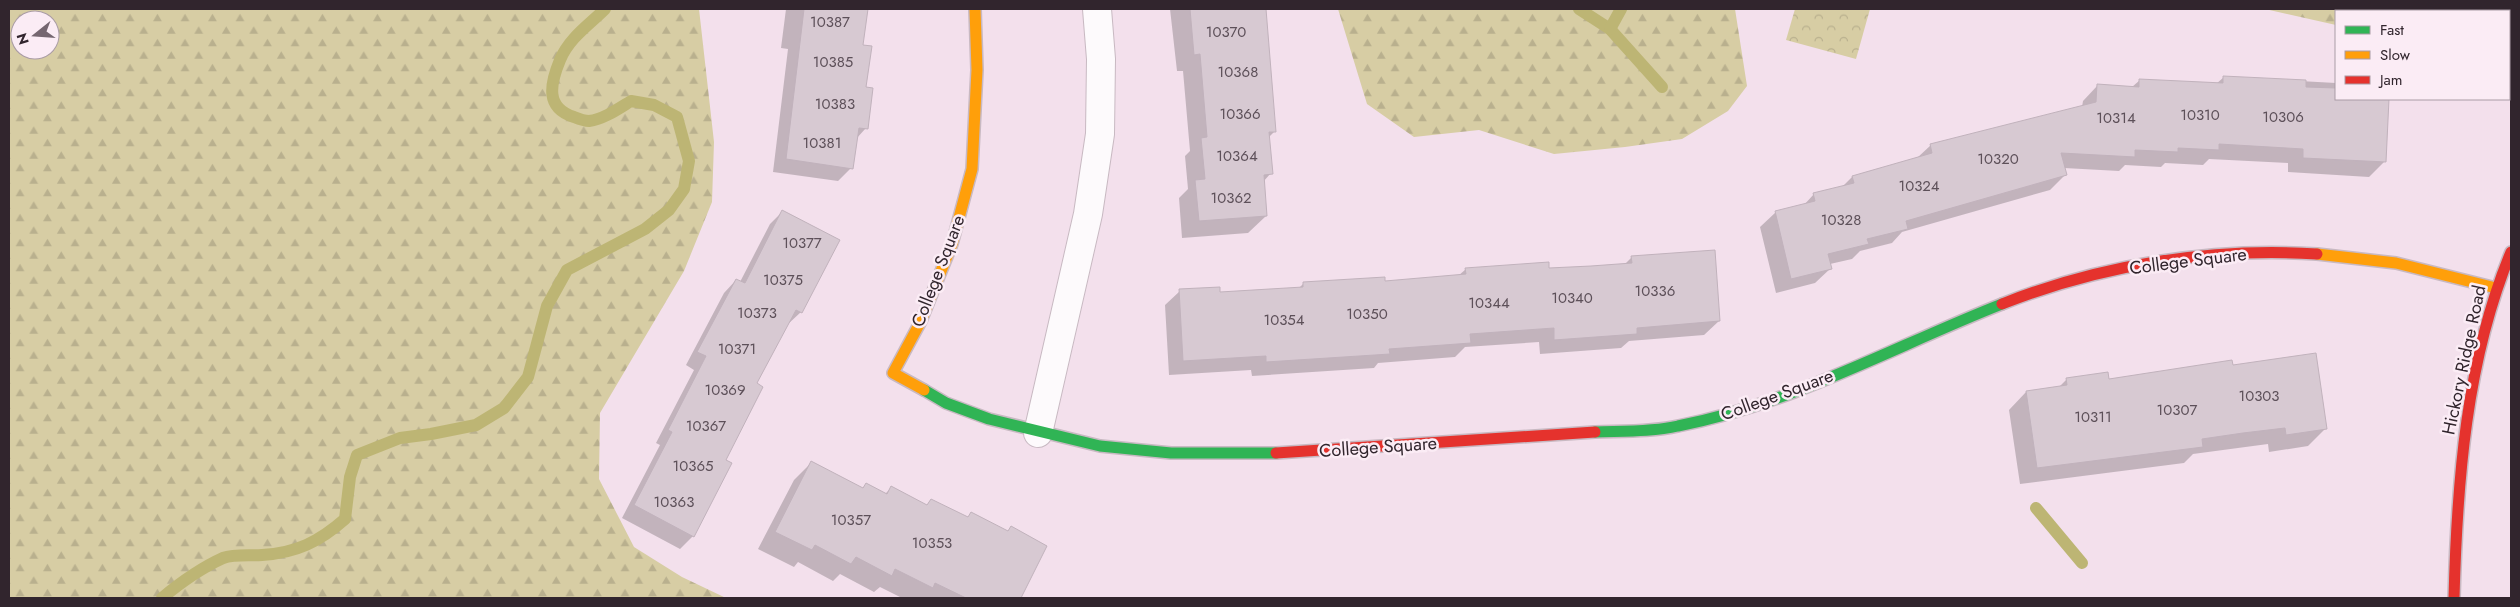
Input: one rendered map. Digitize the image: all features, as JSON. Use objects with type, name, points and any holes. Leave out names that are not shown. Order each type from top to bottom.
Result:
[{"type":"street","name":"College Square","points":[[975,9],[977,70],[972,169],[952,244],[921,321],[893,373],[946,403],[990,420],[1038,433],[1100,446],[1170,453],[1252,455],[1676,427],[1737,412],[1799,390],[2014,300],[2139,264],[2266,253],[2329,254],[2395,263],[2496,288]]},
{"type":"street","points":[[1038,433],[1088,214],[1100,134],[1101,59],[1097,9]]},
{"type":"street","name":"Hickory Ridge Road","points":[[2454,598],[2455,557],[2466,423],[2496,288],[2511,252]]},
{"type":"green space","points":[[9,9],[699,9],[714,142],[712,202],[684,271],[600,413],[599,479],[634,547],[682,577],[726,598],[9,598]]},
{"type":"green space","points":[[1338,9],[1735,9],[1747,86],[1728,111],[1682,139],[1554,154],[1479,130],[1414,137],[1367,104]]},
{"type":"green space","points":[[1795,9],[1870,9],[1856,59],[1786,40]]},
{"type":"green space","points":[[2265,9],[2496,9],[2335,10],[2335,25]]},
{"type":"building","points":[[804,9],[868,9],[863,45],[872,46],[866,87],[873,88],[868,129],[859,128],[853,169],[786,159]]},
{"type":"building","points":[[1190,9],[1266,9],[1276,132],[1269,132],[1273,174],[1264,175],[1267,216],[1199,221],[1195,180],[1205,179],[1201,138],[1207,137],[1200,54],[1194,55]]},
{"type":"building","points":[[2223,76],[2306,80],[2306,87],[2335,88],[2335,100],[2389,100],[2386,162],[2303,158],[2303,149],[2219,144],[2219,150],[2178,148],[2178,152],[2135,150],[2135,157],[2061,153],[2067,175],[1906,221],[1908,229],[1867,239],[1869,244],[1828,254],[1832,269],[1791,279],[1775,211],[1815,201],[1813,193],[1854,183],[1852,176],[1932,153],[1930,144],[2096,102],[2097,84],[2139,87],[2139,79],[2223,83]]},
{"type":"building","points":[[782,210],[840,240],[802,313],[796,310],[757,383],[763,387],[726,460],[732,463],[694,537],[634,505],[672,432],[668,430],[706,356],[697,352],[736,279],[745,283]]},
{"type":"building","points":[[1715,250],[1720,321],[1637,328],[1637,334],[1554,340],[1554,328],[1470,334],[1471,343],[1389,349],[1390,354],[1266,362],[1266,356],[1183,361],[1179,289],[1220,287],[1220,292],[1303,287],[1303,282],[1385,277],[1385,281],[1466,274],[1465,268],[1549,262],[1549,268],[1632,263],[1631,256]]},
{"type":"building","points":[[2316,353],[2327,429],[2286,435],[2285,428],[2243,433],[2202,439],[2203,447],[2037,468],[2026,391],[2067,385],[2066,378],[2108,372],[2109,379],[2232,360],[2233,365]]},
{"type":"building","points":[[811,461],[863,488],[866,483],[887,494],[891,486],[927,505],[931,499],[968,517],[971,512],[1008,531],[1011,526],[1047,546],[1021,598],[966,598],[935,583],[933,588],[895,569],[892,576],[856,557],[851,564],[815,545],[812,550],[775,532]]},
{"type":"waterway","points":[[162,598],[191,576],[223,558],[286,552],[306,545],[326,534],[345,519],[350,477],[357,455],[400,438],[476,425],[504,408],[528,377],[547,306],[567,270],[645,229],[669,210],[684,189],[689,161],[677,117],[654,105],[631,101],[605,116],[587,121],[565,113],[558,108],[554,101],[552,86],[564,52],[574,38],[605,9]]},
{"type":"waterway","points":[[1579,9],[1610,29],[1662,87]]},
{"type":"waterway","points":[[1610,29],[1621,9]]},
{"type":"waterway","points":[[2036,508],[2082,563]]},
{"type":"traffic: fast","points":[[1595,432],[1668,428],[1762,404],[1843,372],[2002,304]]},
{"type":"traffic: fast","points":[[924,390],[946,403],[989,419],[1100,446],[1171,453],[1276,453]]},
{"type":"traffic: slow","points":[[924,390],[893,373],[921,321],[952,244],[972,169],[977,70],[975,9]]},
{"type":"traffic: slow","points":[[2317,254],[2396,263],[2496,288]]},
{"type":"traffic: jam","points":[[2454,598],[2461,466],[2474,378],[2496,293],[2511,252]]},
{"type":"traffic: jam","points":[[2002,304],[2039,290],[2078,279],[2117,269],[2157,262],[2237,253],[2317,254]]},
{"type":"traffic: jam","points":[[1276,453],[1595,432]]}]
